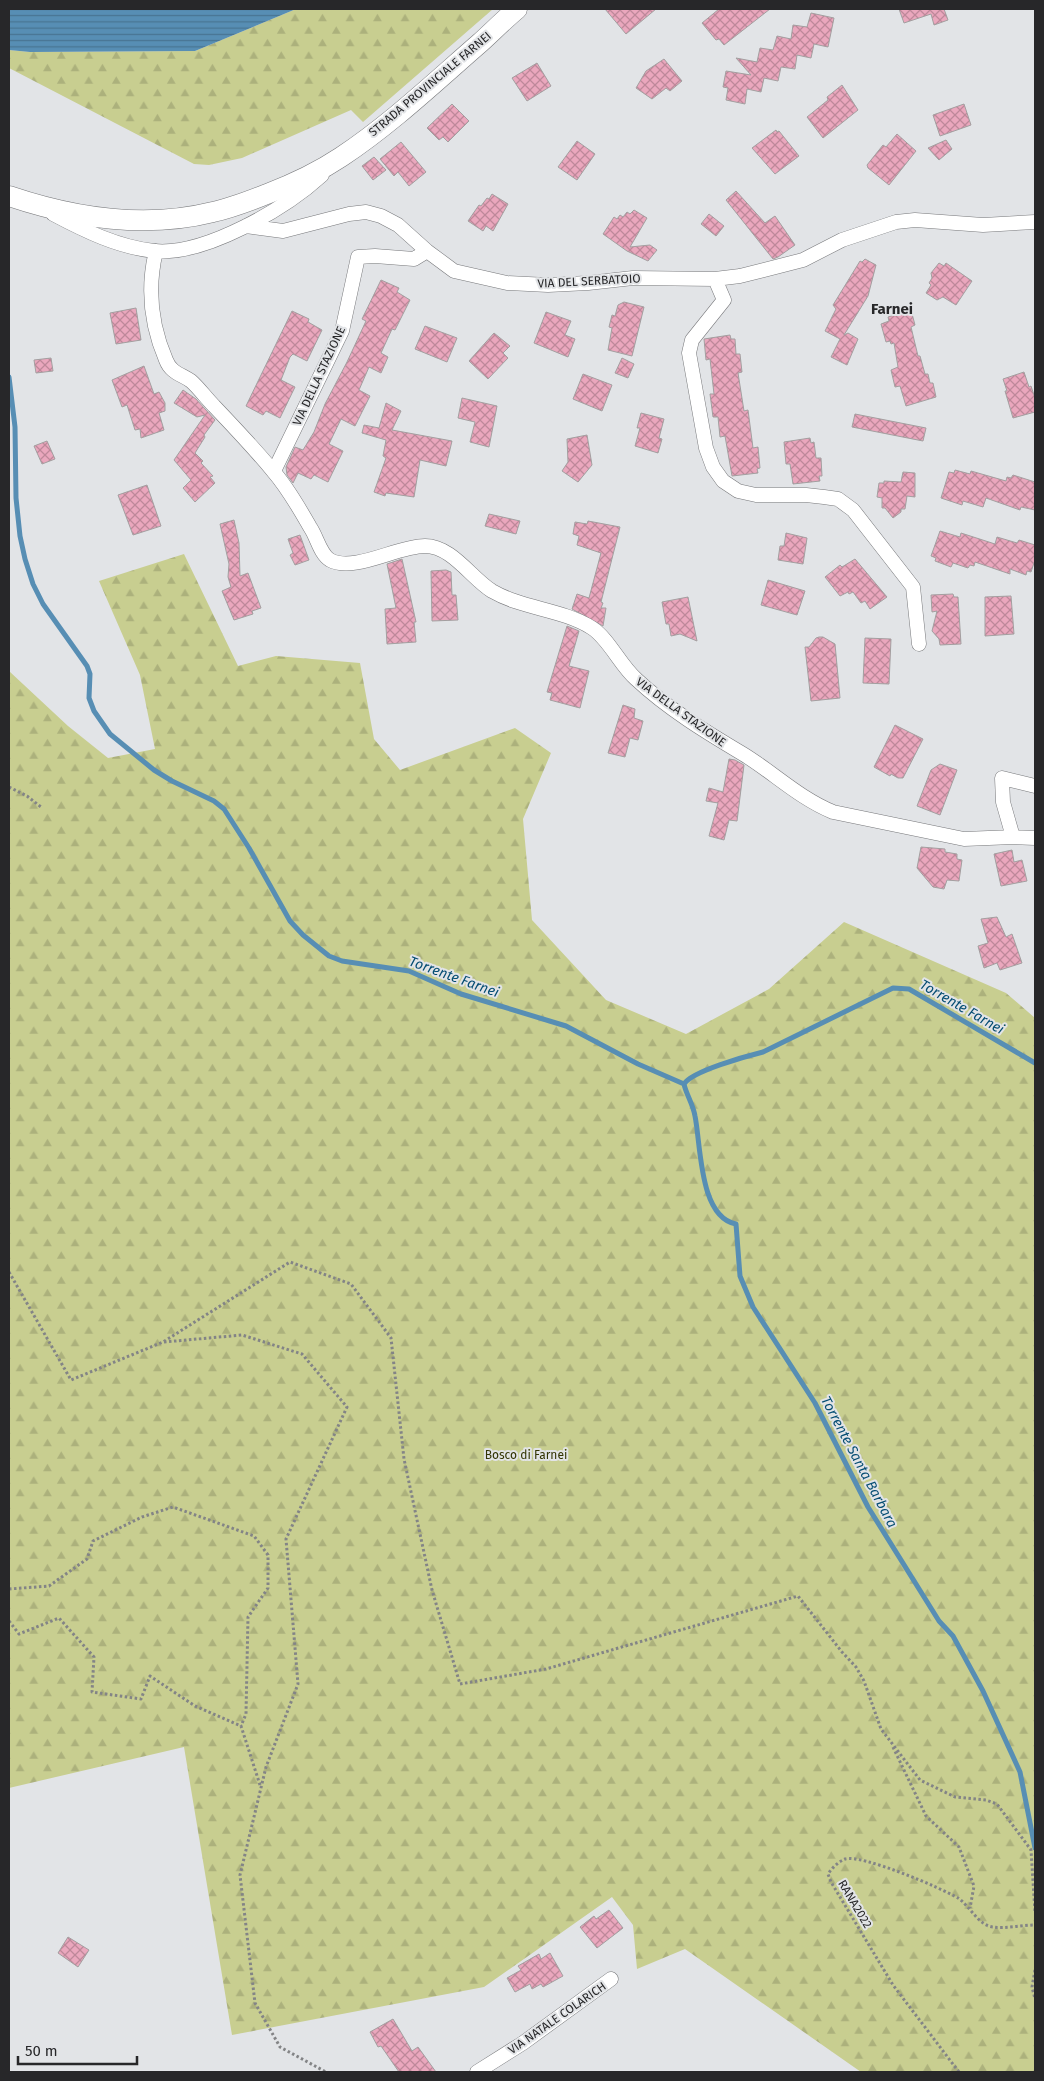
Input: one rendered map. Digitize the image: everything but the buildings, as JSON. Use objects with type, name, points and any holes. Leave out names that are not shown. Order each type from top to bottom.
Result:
[{"type":"main road","name":"STRADA PROVINCIALE FARNEI","points":[[9,196],[37,206],[98,218],[136,220],[170,220],[212,213],[238,205],[301,180],[341,157],[424,91],[517,9]]},
{"type":"street","name":"STRADA PROVINCIALE FARNEI","points":[[37,206],[105,238],[132,248],[156,251],[182,249],[208,242],[246,226],[279,208],[308,188],[341,157]]},
{"type":"street","name":"VIA DEL SERBATOIO","points":[[246,226],[282,231],[349,214],[366,212],[381,216],[398,225],[427,251],[454,271],[507,283],[548,285],[654,277],[715,280],[740,276],[803,260],[842,240],[896,222],[915,220],[983,225],[1035,222]]},
{"type":"street","name":"VIA DELLA STAZIONE","points":[[156,251],[151,273],[150,297],[158,336],[171,370],[190,381],[274,472],[292,496],[328,558],[339,564],[350,564],[410,548],[426,546],[439,549],[454,559],[483,585],[504,598],[564,616],[595,630],[621,665],[649,691],[704,731],[743,754],[816,804],[833,812],[964,839],[1035,838]]},
{"type":"street","name":"VIA DELLA STAZIONE","points":[[274,472],[342,331],[358,257],[375,256],[414,259],[427,251]]},
{"type":"street","points":[[715,280],[724,300],[692,340],[689,354],[704,439],[713,467],[723,481],[738,491],[756,495],[824,497],[838,500],[853,510],[913,588],[919,644]]},
{"type":"street","points":[[1013,837],[1003,802],[1002,778],[1035,786]]},
{"type":"street","name":"VIA NATALE COLARICH","points":[[477,2072],[524,2043],[612,1979]]},
{"type":"path","points":[[9,787],[27,796],[41,807]]},
{"type":"path","points":[[9,1272],[71,1380],[163,1342],[290,1262],[351,1284],[390,1338],[406,1469],[432,1590],[460,1684],[546,1669],[798,1596],[856,1667],[864,1681],[882,1729],[920,1780],[955,1797],[986,1800],[997,1804],[1031,1850],[1035,1912]]},
{"type":"path","points":[[163,1342],[242,1335],[302,1354],[347,1407],[286,1539],[298,1684],[260,1785],[240,1875],[255,2003],[280,2047],[326,2072]]},
{"type":"path","points":[[9,1589],[48,1586],[87,1559],[92,1541],[142,1517],[172,1507],[254,1536],[268,1555],[268,1588],[248,1617],[246,1714],[241,1726],[260,1785]]},
{"type":"path","points":[[9,1621],[19,1634],[59,1618],[94,1658],[92,1692],[141,1700],[150,1676],[195,1706],[241,1726]]},
{"type":"path","points":[[889,1738],[926,1816],[959,1847],[974,1886],[970,1908],[992,1928],[1035,1925]]},
{"type":"path","name":"RANA2022","points":[[959,2072],[893,1985],[828,1874],[832,1868],[846,1859],[862,1861],[914,1877],[959,1899],[970,1908]]},
{"type":"path","points":[[1035,1970],[1032,1987],[1035,1999]]},
{"type":"green space","points":[[296,9],[493,9],[363,122],[351,110],[242,158],[209,165],[194,164],[9,68],[9,50],[30,52],[195,51]]},
{"type":"green space","name":"Bosco di Farnei","points":[[184,554],[238,666],[276,656],[360,663],[374,739],[400,770],[515,728],[551,753],[523,819],[532,920],[606,1000],[686,1034],[769,989],[844,922],[1006,993],[1035,1018],[1035,2072],[861,2072],[685,1949],[637,1969],[633,1925],[612,1897],[484,1987],[232,2035],[184,1747],[9,1788],[9,671],[68,726],[108,758],[155,749],[140,675],[99,581]]},
{"type":"water","points":[[9,9],[296,9],[195,51],[30,52],[9,50]]},
{"type":"waterway","name":"Torrente Farnei","points":[[9,377],[15,427],[16,498],[20,536],[25,559],[33,584],[43,604],[87,666],[90,674],[89,698],[94,711],[110,734],[154,770],[172,781],[214,801],[224,809],[249,848],[290,921],[303,935],[329,956],[342,961],[409,971],[461,994],[566,1026],[638,1064],[684,1084],[689,1079],[708,1069],[763,1052],[893,988],[909,989],[1035,1063]]},
{"type":"waterway","name":"Torrente Santa Barbara","points":[[684,1084],[694,1112],[708,1194],[715,1208],[724,1219],[736,1224],[740,1276],[753,1307],[815,1403],[868,1507],[939,1621],[953,1636],[983,1691],[1020,1772],[1035,1848]]},
{"type":"district","name":"Farnei","points":[[892,309]]}]
